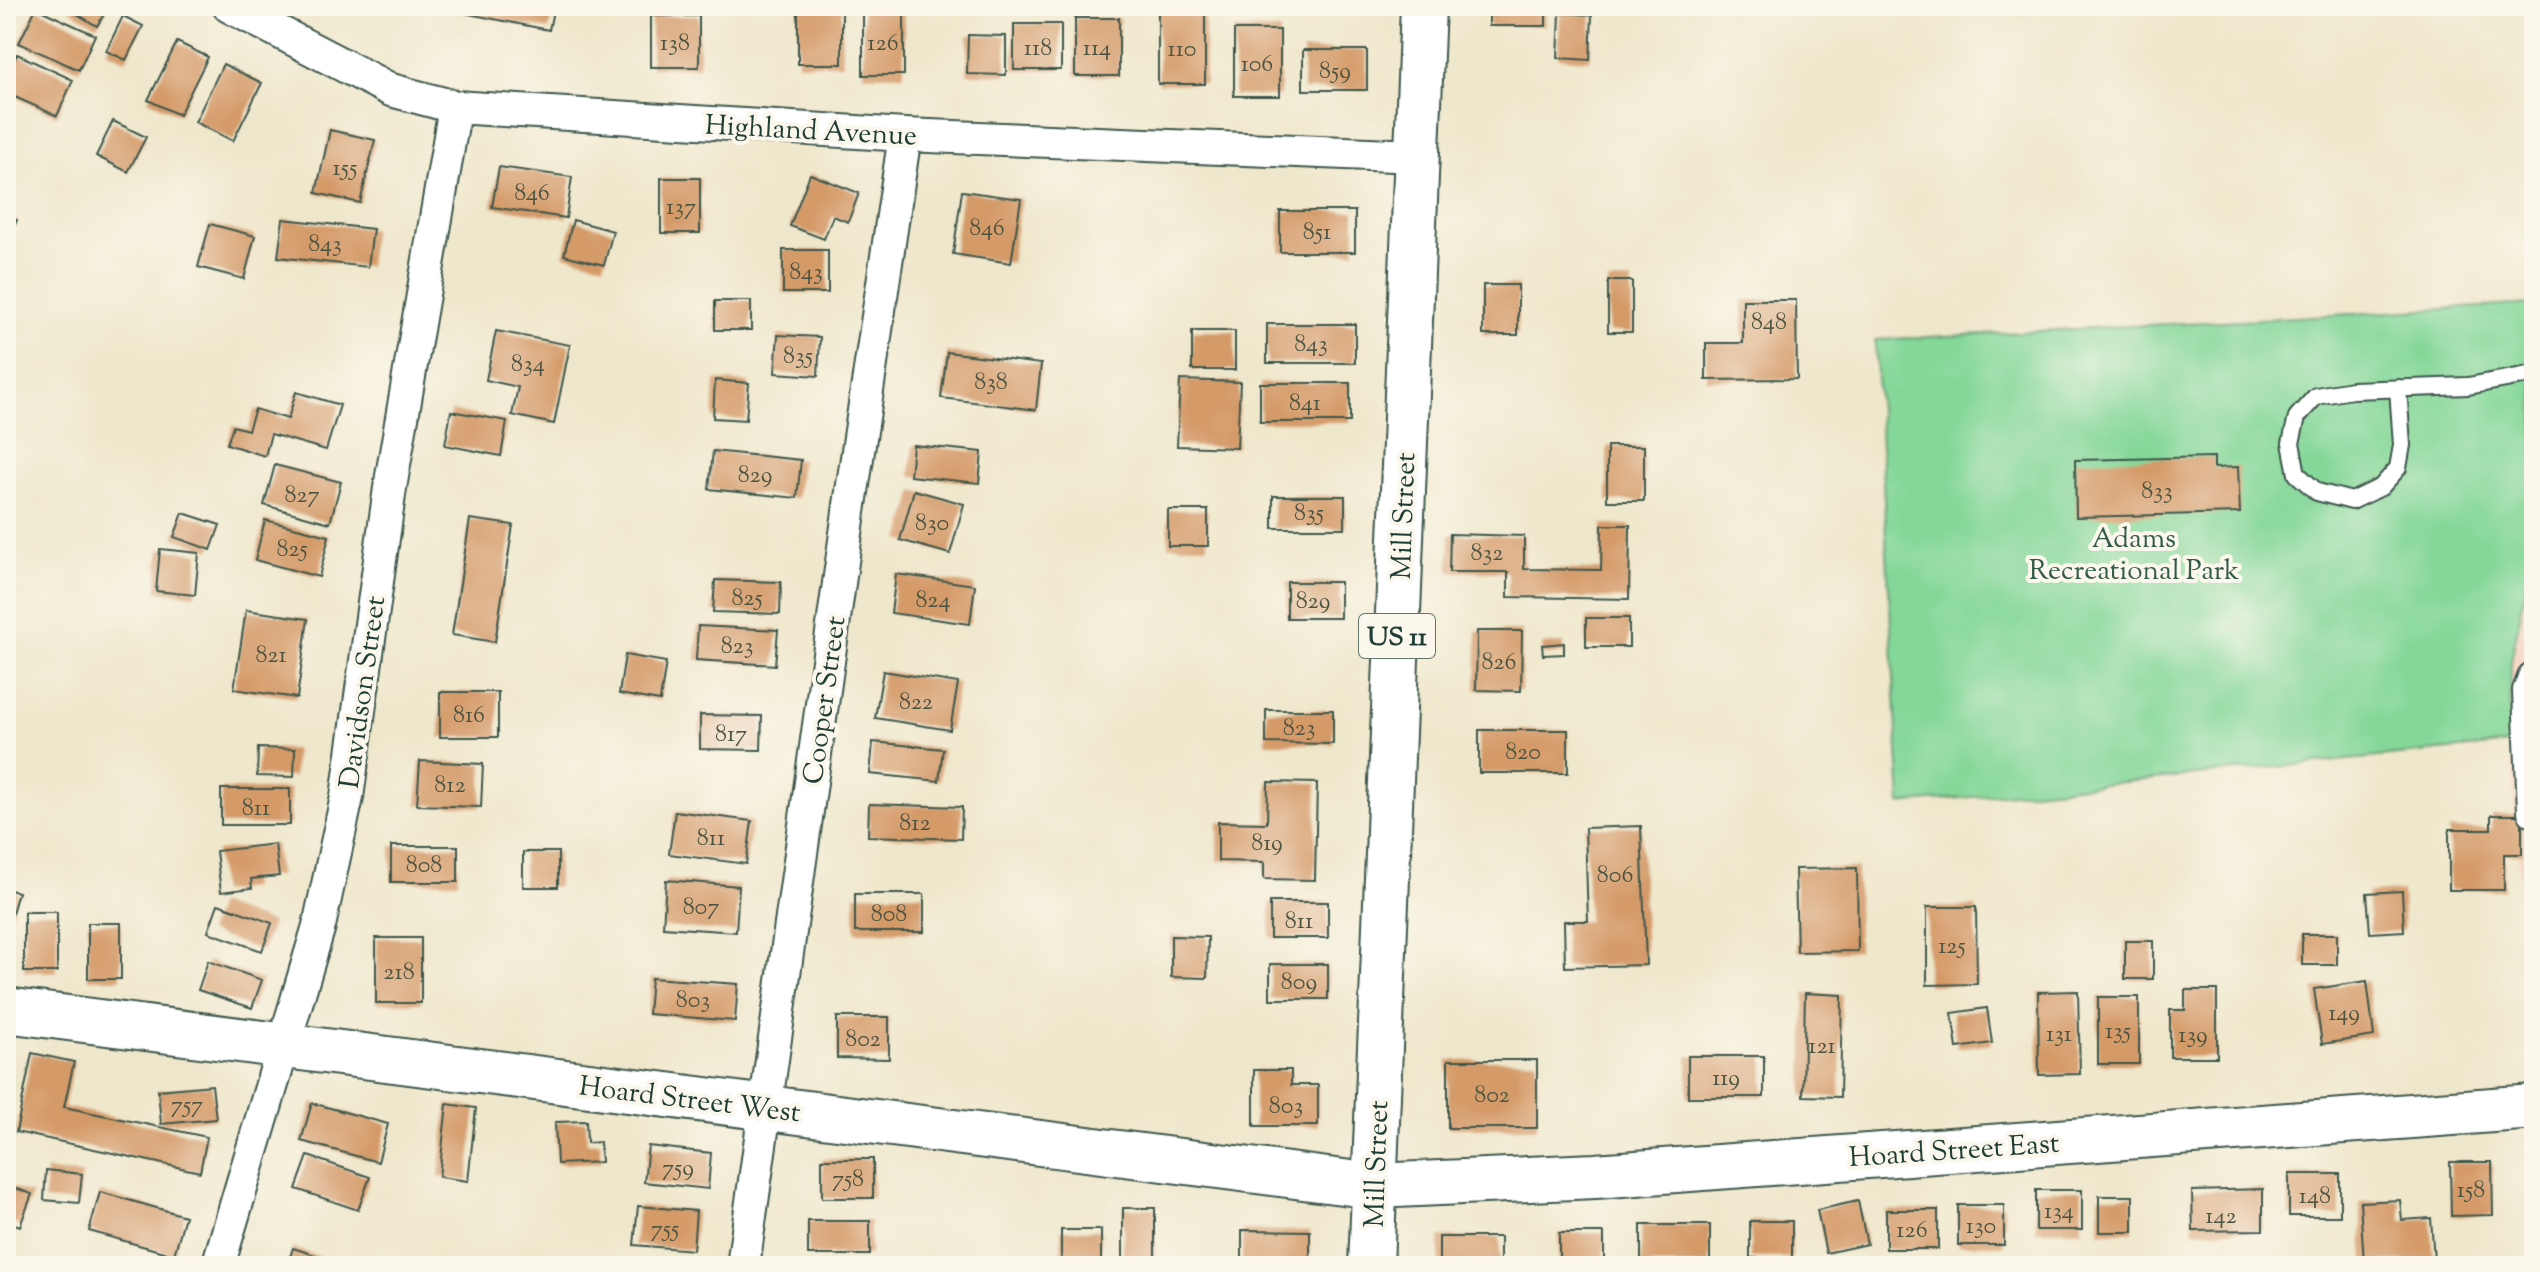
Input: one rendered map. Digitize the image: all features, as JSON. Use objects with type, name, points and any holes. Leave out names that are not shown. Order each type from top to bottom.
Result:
[{"type":"main road","name":"Mill Street","points":[[1371,1266],[1423,6]]},
{"type":"main road","name":"Hoard Street West","points":[[6,1010],[1374,1186]]},
{"type":"main road","name":"Hoard Street East","points":[[1374,1186],[1595,1176],[2534,1107]]},
{"type":"street","name":"Highland Avenue","points":[[229,6],[391,90],[455,107],[905,135],[1417,156]]},
{"type":"street","name":"Davidson Street","points":[[218,1266],[319,926],[347,797],[390,488],[455,107]]},
{"type":"street","name":"Cooper Street","points":[[743,1266],[905,135]]},
{"type":"street","points":[[2534,678],[2529,691],[2534,811]]},
{"type":"lane","points":[[2398,388],[2402,445],[2398,468],[2381,487],[2352,501],[2317,492],[2297,474],[2291,443],[2297,417],[2316,396],[2352,390],[2398,388],[2468,386],[2534,374]]},
{"type":"shaded area","points":[[2534,548],[2534,1035],[2531,1035],[2510,745],[2511,661]]},
{"type":"green space","name":"Adams Recreational Park","points":[[2534,304],[2534,548],[2511,661],[2510,744],[1901,804],[1875,340]]},
{"type":"building","points":[[64,6],[109,6],[97,26]]},
{"type":"building","points":[[450,6],[554,6],[549,30],[449,10]]},
{"type":"building","points":[[798,6],[842,6],[842,64],[798,64]]},
{"type":"building","points":[[1489,6],[1546,6],[1546,26],[1489,26]]},
{"type":"building","points":[[36,8],[95,35],[79,70],[19,43]]},
{"type":"building","points":[[863,9],[904,9],[904,75],[863,75]]},
{"type":"building","points":[[1158,12],[1205,12],[1205,84],[1158,84]]},
{"type":"building","points":[[1560,13],[1592,15],[1590,60],[1558,58]]},
{"type":"building","points":[[123,16],[143,26],[126,60],[106,51]]},
{"type":"building","points":[[651,16],[699,16],[699,67],[651,67]]},
{"type":"building","points":[[1075,18],[1119,18],[1119,76],[1075,76]]},
{"type":"building","points":[[1014,24],[1061,24],[1061,70],[1014,70]]},
{"type":"building","points":[[1234,30],[1280,30],[1280,96],[1234,96]]},
{"type":"building","points":[[968,35],[1006,36],[1006,75],[967,74]]},
{"type":"building","points":[[177,42],[208,57],[179,115],[148,100]]},
{"type":"building","points":[[1303,50],[1367,50],[1367,90],[1303,90]]},
{"type":"building","points":[[17,54],[73,80],[57,116],[6,93],[6,79]]},
{"type":"building","points":[[223,64],[262,83],[233,141],[195,122]]},
{"type":"building","points":[[113,121],[146,137],[128,172],[96,156]]},
{"type":"building","points":[[330,130],[375,140],[360,203],[316,193]]},
{"type":"building","points":[[499,167],[572,177],[566,218],[492,207]]},
{"type":"building","points":[[810,174],[859,193],[848,222],[833,216],[824,239],[790,226]]},
{"type":"building","points":[[661,178],[700,178],[700,233],[661,233]]},
{"type":"building","points":[[962,191],[1021,199],[1011,263],[953,254]]},
{"type":"building","points":[[1280,211],[1355,211],[1355,252],[1280,252]]},
{"type":"building","points":[[6,216],[17,220],[6,243]]},
{"type":"building","points":[[283,219],[373,229],[368,267],[278,257]]},
{"type":"building","points":[[573,220],[613,231],[604,265],[564,255]]},
{"type":"building","points":[[210,224],[255,236],[244,279],[198,267]]},
{"type":"building","points":[[783,250],[828,250],[828,293],[783,293]]},
{"type":"building","points":[[1608,281],[1632,281],[1632,332],[1608,332]]},
{"type":"building","points":[[1483,285],[1518,285],[1518,335],[1483,335]]},
{"type":"building","points":[[1743,300],[1796,300],[1797,379],[1706,380],[1706,343],[1743,343]]},
{"type":"building","points":[[715,301],[751,301],[751,330],[715,330]]},
{"type":"building","points":[[1267,324],[1355,324],[1355,363],[1267,363]]},
{"type":"building","points":[[496,331],[570,345],[554,424],[512,415],[518,387],[486,380]]},
{"type":"building","points":[[1192,331],[1235,331],[1235,370],[1192,370]]},
{"type":"building","points":[[778,335],[820,337],[818,376],[775,373]]},
{"type":"building","points":[[947,352],[1041,364],[1036,410],[941,398]]},
{"type":"building","points":[[715,380],[749,383],[746,420],[713,418]]},
{"type":"building","points":[[1180,380],[1240,382],[1237,448],[1177,446]]},
{"type":"building","points":[[1260,383],[1350,383],[1350,422],[1260,422]]},
{"type":"building","points":[[296,392],[340,405],[326,450],[271,434],[265,456],[227,444],[233,426],[248,430],[255,409],[288,419]]},
{"type":"building","points":[[451,411],[507,421],[501,456],[445,445]]},
{"type":"building","points":[[913,445],[982,452],[979,483],[910,476]]},
{"type":"building","points":[[1607,446],[1644,446],[1644,501],[1607,501]]},
{"type":"building","points":[[713,451],[801,460],[797,498],[709,489]]},
{"type":"building","points":[[2214,457],[2214,468],[2238,467],[2240,513],[2076,517],[2075,460]]},
{"type":"building","points":[[275,465],[341,482],[330,523],[264,505]]},
{"type":"building","points":[[914,490],[964,504],[950,554],[900,540]]},
{"type":"building","points":[[1273,496],[1345,496],[1345,528],[1273,528]]},
{"type":"building","points":[[1168,510],[1208,510],[1208,546],[1168,546]]},
{"type":"building","points":[[183,513],[220,525],[211,550],[174,537]]},
{"type":"building","points":[[470,519],[513,525],[495,642],[452,635]]},
{"type":"building","points":[[265,520],[329,536],[319,577],[255,560]]},
{"type":"building","points":[[1602,525],[1630,525],[1629,599],[1508,597],[1508,572],[1449,572],[1450,534],[1524,536],[1524,569],[1601,570]]},
{"type":"building","points":[[160,549],[199,553],[195,595],[156,591]]},
{"type":"building","points":[[896,574],[975,585],[970,624],[891,613]]},
{"type":"building","points":[[715,580],[781,582],[780,614],[713,612]]},
{"type":"building","points":[[1287,582],[1340,582],[1340,618],[1287,618]]},
{"type":"building","points":[[246,610],[308,619],[297,698],[234,689]]},
{"type":"building","points":[[1586,618],[1629,618],[1629,647],[1586,647]]},
{"type":"building","points":[[698,626],[778,630],[775,665],[696,660]]},
{"type":"building","points":[[1477,631],[1522,631],[1521,691],[1476,690]]},
{"type":"building","points":[[1564,643],[1564,654],[1543,655],[1542,645]]},
{"type":"building","points":[[625,655],[666,662],[660,701],[619,694]]},
{"type":"building","points":[[883,671],[958,683],[950,730],[875,718]]},
{"type":"building","points":[[440,692],[498,692],[498,737],[440,737]]},
{"type":"building","points":[[1266,710],[1333,710],[1333,744],[1266,743]]},
{"type":"building","points":[[700,715],[762,716],[761,750],[700,749]]},
{"type":"building","points":[[1479,730],[1568,730],[1568,773],[1479,773]]},
{"type":"building","points":[[873,742],[943,749],[939,781],[870,774]]},
{"type":"building","points":[[258,748],[295,749],[294,777],[257,776]]},
{"type":"building","points":[[420,761],[483,764],[481,807],[417,805]]},
{"type":"building","points":[[1268,782],[1317,783],[1315,880],[1264,879],[1264,862],[1218,861],[1218,822],[1267,823]]},
{"type":"building","points":[[221,789],[290,789],[290,825],[221,825]]},
{"type":"building","points":[[869,804],[962,807],[961,839],[868,836]]},
{"type":"building","points":[[675,811],[752,821],[746,864],[669,854]]},
{"type":"building","points":[[2491,815],[2522,815],[2522,854],[2504,854],[2504,890],[2449,890],[2449,829],[2491,829]]},
{"type":"building","points":[[1641,826],[1646,965],[1565,967],[1564,921],[1588,921],[1585,828]]},
{"type":"building","points":[[275,844],[279,876],[251,879],[252,888],[221,892],[216,851]]},
{"type":"building","points":[[391,846],[458,846],[458,882],[391,882]]},
{"type":"building","points":[[523,852],[558,852],[558,887],[523,887]]},
{"type":"building","points":[[1857,868],[1858,951],[1797,952],[1795,869]]},
{"type":"building","points":[[666,880],[739,886],[736,932],[663,927]]},
{"type":"building","points":[[6,889],[18,892],[7,931],[6,931]]},
{"type":"building","points":[[2402,891],[2404,931],[2370,933],[2367,893]]},
{"type":"building","points":[[855,894],[924,894],[924,932],[855,932]]},
{"type":"building","points":[[1270,902],[1328,902],[1328,938],[1270,938]]},
{"type":"building","points":[[218,904],[272,923],[262,951],[208,932]]},
{"type":"building","points":[[1927,907],[1976,907],[1977,984],[1927,985]]},
{"type":"building","points":[[24,912],[57,912],[57,972],[24,972]]},
{"type":"building","points":[[88,923],[121,923],[121,979],[88,979]]},
{"type":"building","points":[[2302,934],[2337,934],[2337,965],[2302,965]]},
{"type":"building","points":[[1171,936],[1208,937],[1207,978],[1171,977]]},
{"type":"building","points":[[376,938],[421,938],[421,1003],[376,1003]]},
{"type":"building","points":[[2125,941],[2153,941],[2153,979],[2125,979]]},
{"type":"building","points":[[208,961],[262,980],[252,1008],[198,990]]},
{"type":"building","points":[[1270,964],[1328,964],[1328,999],[1270,999]]},
{"type":"building","points":[[651,978],[738,984],[735,1021],[648,1014]]},
{"type":"building","points":[[2367,981],[2374,1036],[2322,1044],[2314,989]]},
{"type":"building","points":[[2185,990],[2217,990],[2217,1057],[2170,1057],[2170,1010],[2185,1010]]},
{"type":"building","points":[[2078,991],[2080,1074],[2039,1075],[2038,992]]},
{"type":"building","points":[[1805,993],[1842,995],[1840,1097],[1803,1096]]},
{"type":"building","points":[[2098,997],[2139,997],[2139,1064],[2098,1064]]},
{"type":"building","points":[[1987,1008],[1992,1043],[1957,1048],[1952,1013]]},
{"type":"building","points":[[837,1017],[889,1017],[889,1059],[837,1058]]},
{"type":"building","points":[[32,1053],[74,1062],[64,1107],[207,1137],[200,1172],[16,1132]]},
{"type":"building","points":[[1688,1056],[1764,1056],[1764,1097],[1688,1097]]},
{"type":"building","points":[[1448,1060],[1537,1060],[1537,1128],[1448,1128]]},
{"type":"building","points":[[1254,1070],[1291,1070],[1291,1085],[1318,1085],[1318,1126],[1254,1126]]},
{"type":"building","points":[[212,1085],[216,1119],[161,1124],[158,1090]]},
{"type":"building","points":[[312,1103],[388,1124],[378,1162],[301,1141]]},
{"type":"building","points":[[447,1104],[476,1108],[468,1181],[439,1177]]},
{"type":"building","points":[[586,1121],[587,1143],[600,1142],[601,1162],[557,1164],[555,1122]]},
{"type":"building","points":[[648,1146],[711,1153],[708,1189],[644,1182]]},
{"type":"building","points":[[308,1156],[370,1177],[358,1210],[296,1189]]},
{"type":"building","points":[[822,1159],[873,1159],[873,1198],[822,1198]]},
{"type":"building","points":[[2450,1162],[2492,1162],[2493,1215],[2451,1216]]},
{"type":"building","points":[[46,1170],[82,1174],[79,1203],[44,1200]]},
{"type":"building","points":[[2289,1174],[2340,1174],[2340,1216],[2289,1216]]},
{"type":"building","points":[[6,1185],[32,1194],[20,1226],[6,1221]]},
{"type":"building","points":[[2263,1189],[2263,1230],[2193,1231],[2192,1191]]},
{"type":"building","points":[[2036,1190],[2082,1190],[2082,1230],[2036,1230]]},
{"type":"building","points":[[100,1192],[185,1216],[174,1255],[89,1231]]},
{"type":"building","points":[[2099,1196],[2133,1196],[2133,1232],[2099,1232]]},
{"type":"building","points":[[2400,1200],[2402,1220],[2431,1218],[2434,1260],[2364,1263],[2360,1202]]},
{"type":"building","points":[[1858,1201],[1867,1244],[1826,1253],[1817,1210]]},
{"type":"building","points":[[1958,1205],[2004,1205],[2004,1245],[1958,1245]]},
{"type":"building","points":[[638,1206],[696,1211],[693,1250],[634,1245]]},
{"type":"building","points":[[1123,1208],[1155,1208],[1155,1262],[1123,1262]]},
{"type":"building","points":[[1886,1210],[1938,1210],[1938,1249],[1886,1249]]},
{"type":"building","points":[[808,1221],[870,1221],[870,1255],[808,1255]]},
{"type":"building","points":[[1750,1221],[1792,1221],[1792,1258],[1750,1258]]},
{"type":"building","points":[[1641,1225],[1710,1225],[1710,1265],[1641,1265]]},
{"type":"building","points":[[1061,1230],[1101,1230],[1101,1266],[1061,1266]]},
{"type":"building","points":[[1242,1230],[1310,1231],[1310,1266],[1242,1266]]},
{"type":"building","points":[[1559,1233],[1604,1233],[1604,1266],[1559,1266]]},
{"type":"building","points":[[1439,1237],[1500,1237],[1500,1266],[1439,1266]]},
{"type":"building","points":[[293,1248],[346,1265],[346,1266],[287,1266]]}]
